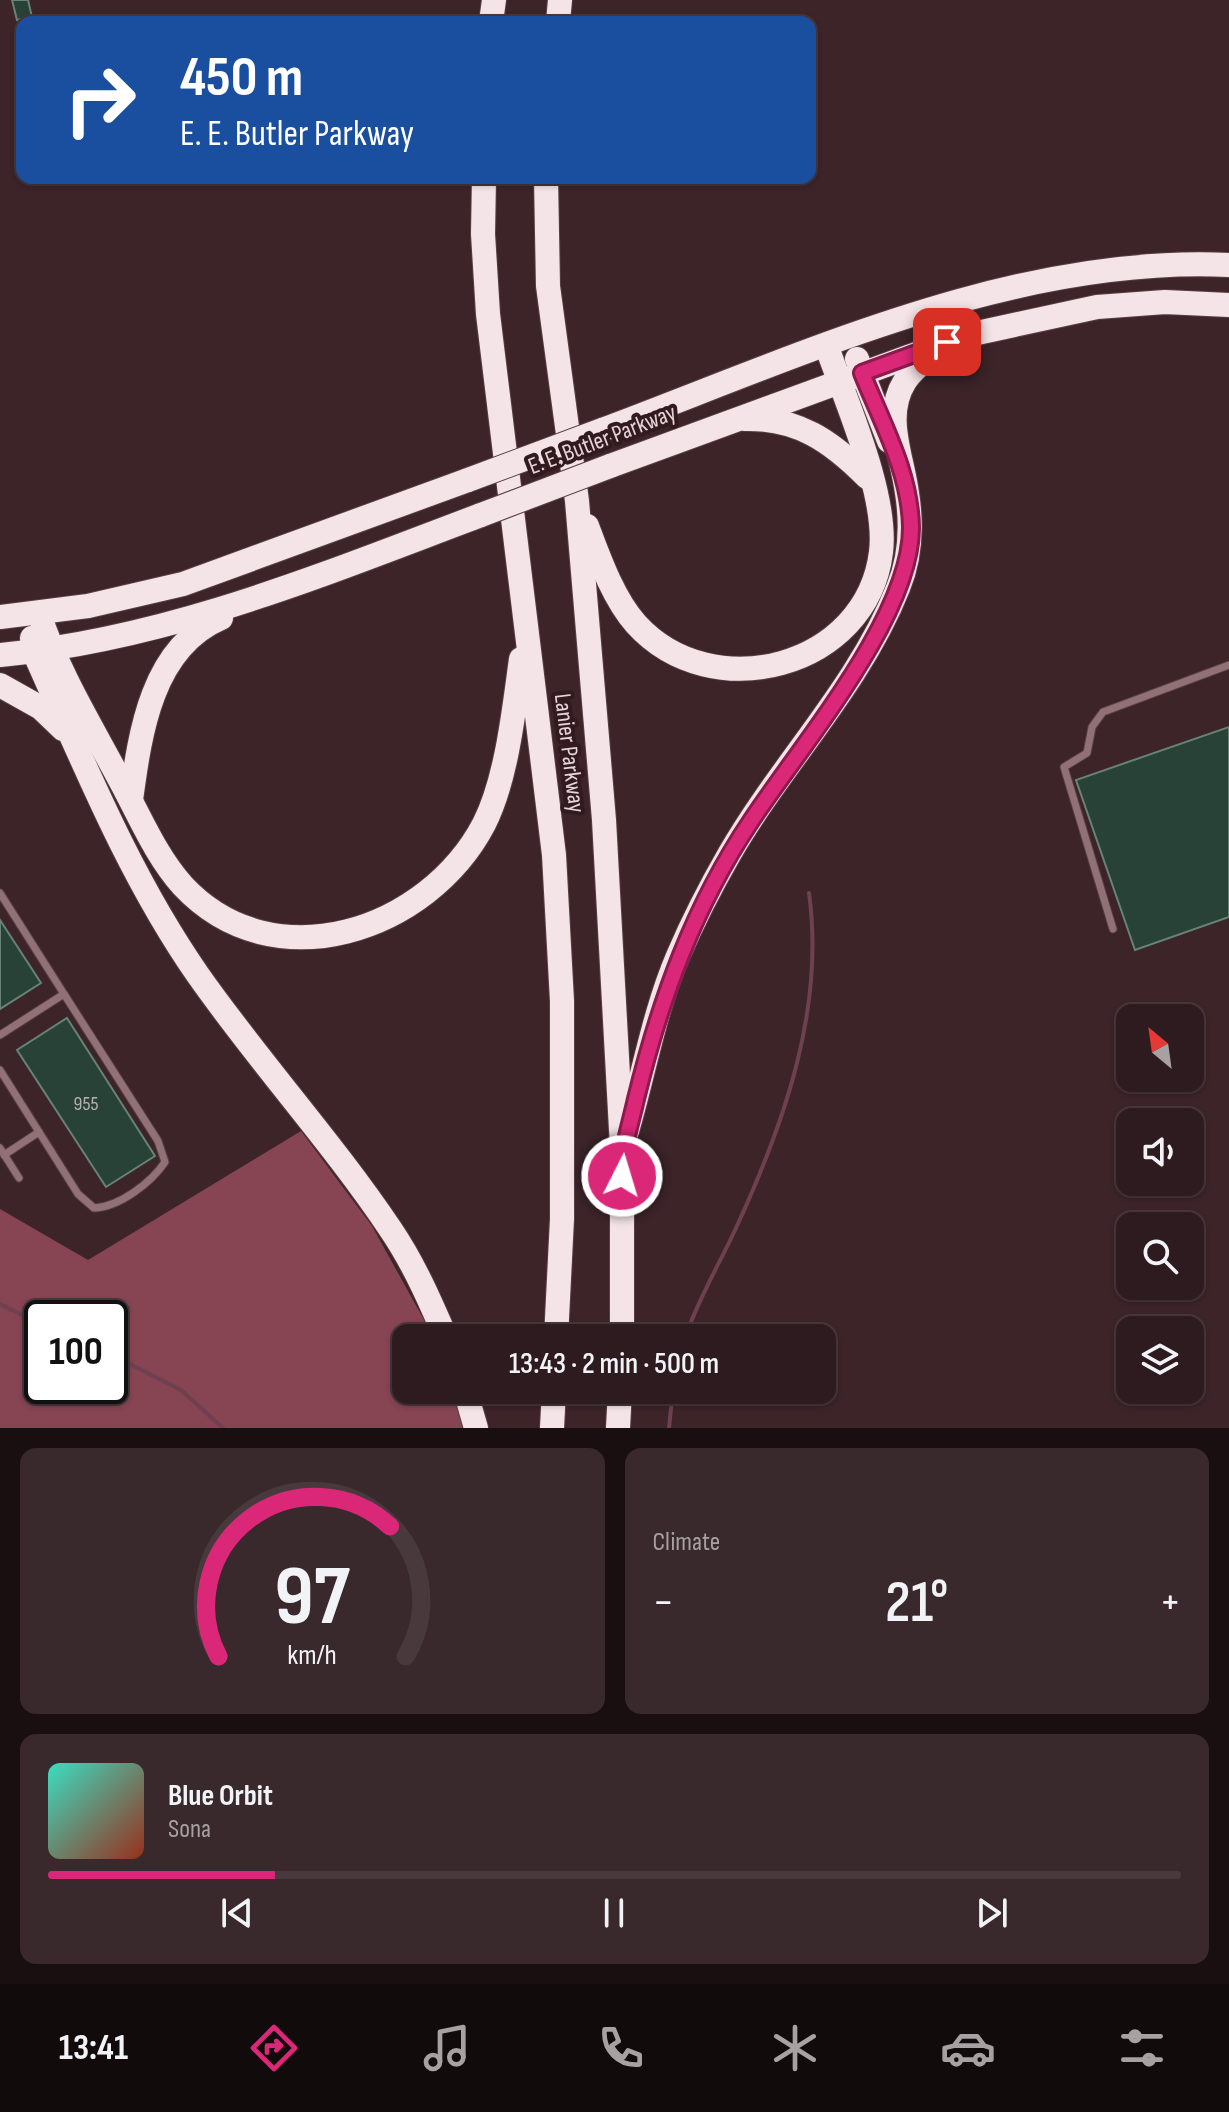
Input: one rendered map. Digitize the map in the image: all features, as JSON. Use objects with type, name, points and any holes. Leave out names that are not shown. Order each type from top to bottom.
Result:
[{"type":"highway","name":"Lanier Parkway","points":[[484,184],[483,234],[488,314],[554,855],[562,1001],[562,1219],[557,1324]]},
{"type":"highway","name":"Lanier Parkway","points":[[546,184],[548,286],[577,501],[604,820],[622,1148],[622,1324]]},
{"type":"highway","name":"E. E. Butler Parkway","points":[[0,617],[129,598],[183,584],[937,308],[1046,281],[1111,270],[1173,264],[1229,265]]},
{"type":"highway","name":"E. E. Butler Parkway","points":[[0,655],[42,651],[176,624],[304,582],[732,419],[968,335],[1097,307],[1165,302],[1229,305]]},
{"type":"highway","points":[[622,1148],[660,1008],[697,916],[730,853],[844,689],[899,587],[911,528],[893,419],[897,397],[907,379],[924,361],[968,335]]},
{"type":"highway","points":[[577,501],[599,557],[636,624],[677,654],[702,665],[739,669],[778,666],[808,654],[834,636],[863,602],[878,569],[881,549],[878,500],[839,381],[838,342]]},
{"type":"highway","points":[[838,342],[862,373],[903,472]]},
{"type":"highway","points":[[732,419],[776,420],[799,425],[840,450],[871,480]]},
{"type":"highway","points":[[131,800],[143,725],[165,669],[184,645],[210,623],[304,582]]},
{"type":"highway","points":[[34,614],[42,651],[78,750],[155,907],[197,974],[392,1231],[424,1287],[440,1324]]},
{"type":"highway","points":[[42,651],[131,800],[153,844],[184,887],[224,917],[262,932],[317,938],[370,926],[413,904],[443,880],[466,853],[485,821],[509,745],[525,625]]},
{"type":"highway","points":[[0,685],[29,700],[59,724],[78,750]]},
{"type":"highway","points":[[469,1404],[476,1428]]},
{"type":"highway","points":[[552,1428],[553,1404]]},
{"type":"highway","points":[[618,1428],[619,1404]]},
{"type":"lane","points":[[1113,929],[1064,767],[1087,753],[1092,727],[1103,712],[1229,665]]},
{"type":"lane","points":[[0,893],[158,1141],[165,1162],[155,1177],[107,1207],[94,1208],[78,1194],[0,1070]]},
{"type":"lane","points":[[0,1035],[64,994]]},
{"type":"lane","points":[[19,1178],[2,1151],[39,1132]]},
{"type":"shaded area","points":[[301,1131],[372,1226],[426,1324],[392,1324],[392,1404],[458,1404],[465,1428],[0,1428],[0,1209],[88,1260]]},
{"type":"building","points":[[12,0],[28,0],[32,16],[16,16]]},
{"type":"building","points":[[1229,727],[1229,917],[1135,950],[1076,780]]},
{"type":"building","points":[[0,920],[41,983],[0,1009]]},
{"type":"building","points":[[67,1018],[155,1156],[106,1187],[17,1050]]},
{"type":"waterway","points":[[690,1324],[754,1189],[796,1065],[806,1023],[811,980],[809,893]]},
{"type":"waterway","points":[[0,1304],[24,1316]]},
{"type":"waterway","points":[[128,1363],[181,1390],[223,1428]]},
{"type":"waterway","points":[[669,1428],[672,1404]]},
{"type":"route","points":[[622,1176],[622,1148],[660,1008],[678,957],[730,853],[844,689],[891,605],[905,569],[911,528],[903,472],[862,373],[947,342]]}]
